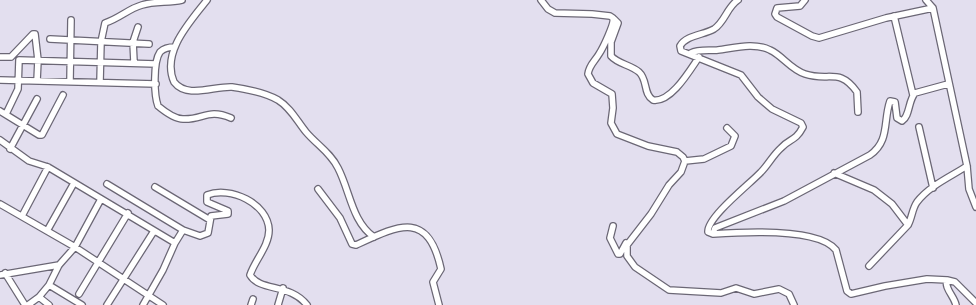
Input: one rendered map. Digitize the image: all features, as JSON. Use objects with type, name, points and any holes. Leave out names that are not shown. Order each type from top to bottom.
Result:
[{"type":"street","points":[[100,82],[101,42],[105,22],[119,18],[136,7],[144,4],[182,0]]},
{"type":"street","points":[[207,0],[175,47],[170,67],[172,80],[179,87],[199,91],[225,87],[236,88],[271,96],[281,102],[293,113],[306,132],[330,155],[346,187],[358,222],[374,237]]},
{"type":"street","points":[[541,0],[548,9],[555,13],[610,16],[617,20],[618,23],[611,42],[612,56],[616,60],[639,72],[645,82],[648,96],[653,100],[659,100],[672,93],[699,57]]},
{"type":"street","points":[[738,0],[716,27],[682,43],[680,48],[681,51],[741,75],[758,98],[772,109],[801,123],[803,126],[795,139],[781,147],[762,171],[732,198],[708,228],[708,232],[713,234],[779,233],[808,236],[825,242],[836,250],[847,291],[851,294],[884,286],[927,279],[947,280],[955,282],[976,304]]},
{"type":"street","points":[[805,0],[800,6],[777,8],[776,14],[777,17],[815,37],[822,37],[894,16],[933,8]]},
{"type":"street","points":[[926,0],[933,8],[948,84],[967,166],[969,189],[976,207]]},
{"type":"street","points":[[894,16],[913,95]]},
{"type":"street","points":[[614,19],[614,24],[599,55],[589,68],[588,74],[593,83],[612,94],[613,128],[619,135],[636,142],[680,153],[685,161]]},
{"type":"street","points":[[70,81],[71,20]]},
{"type":"street","points":[[134,62],[133,42],[138,27]]},
{"type":"street","points":[[0,57],[11,57],[35,34],[38,60],[37,81]]},
{"type":"street","points":[[50,39],[149,44]]},
{"type":"street","points":[[690,54],[693,52],[737,46],[769,49],[790,67],[802,73],[815,77],[836,76],[843,78],[858,93],[858,112]]},
{"type":"street","points":[[175,47],[166,48],[161,52],[156,64],[158,106],[182,119],[211,113],[222,114],[231,118]]},
{"type":"street","points":[[6,114],[18,89],[19,60],[134,62],[156,64]]},
{"type":"street","points":[[0,80],[156,84]]},
{"type":"street","points":[[713,234],[715,228],[784,201],[870,155],[876,150],[885,137],[890,102],[892,100],[895,102],[897,118],[902,121],[905,119],[913,95],[917,91],[948,84]]},
{"type":"street","points":[[0,111],[39,136],[44,134],[63,95]]},
{"type":"street","points":[[10,149],[24,126],[37,99]]},
{"type":"street","points":[[919,127],[933,188]]},
{"type":"street","points":[[685,161],[704,159],[731,146],[734,142],[735,136],[727,128]]},
{"type":"street","points":[[0,140],[10,149],[29,161],[48,167],[101,199],[128,213],[175,243]]},
{"type":"street","points":[[685,161],[681,172],[663,194],[652,214],[627,246],[628,256],[638,269],[665,288],[674,291],[721,293],[736,288],[754,294],[779,289],[789,294],[794,305]]},
{"type":"street","points":[[869,266],[908,225],[913,209],[918,201],[933,188],[967,166]]},
{"type":"street","points":[[22,216],[48,167]]},
{"type":"street","points":[[834,173],[874,190],[892,204],[908,225]]},
{"type":"street","points":[[47,231],[74,183]]},
{"type":"street","points":[[107,184],[183,230],[200,236],[208,233],[212,216],[227,216],[229,213],[207,202],[206,198],[209,194],[233,194],[248,200],[257,206],[267,220],[269,229],[265,246],[250,275],[255,282],[282,288],[294,293],[307,305]]},
{"type":"street","points":[[155,187],[210,220]]},
{"type":"street","points":[[318,189],[340,218],[352,244],[356,244],[393,230],[411,226],[426,234],[431,241],[441,269],[433,282],[439,305]]},
{"type":"street","points":[[28,305],[40,297],[49,285],[59,265],[74,247],[101,199]]},
{"type":"street","points":[[0,204],[74,247],[124,278],[163,305]]},
{"type":"street","points":[[80,294],[128,213]]},
{"type":"street","points":[[613,226],[610,238],[612,245],[619,255],[626,242],[636,233]]},
{"type":"street","points":[[143,305],[183,230]]},
{"type":"street","points":[[108,305],[154,231]]},
{"type":"street","points":[[25,305],[3,274],[59,265]]},
{"type":"street","points":[[947,280],[947,288],[953,296],[956,305]]},
{"type":"street","points":[[49,285],[82,305]]},
{"type":"street","points":[[278,305],[282,288]]},
{"type":"street","points":[[40,297],[49,305]]},
{"type":"street","points":[[251,305],[253,299]]}]
